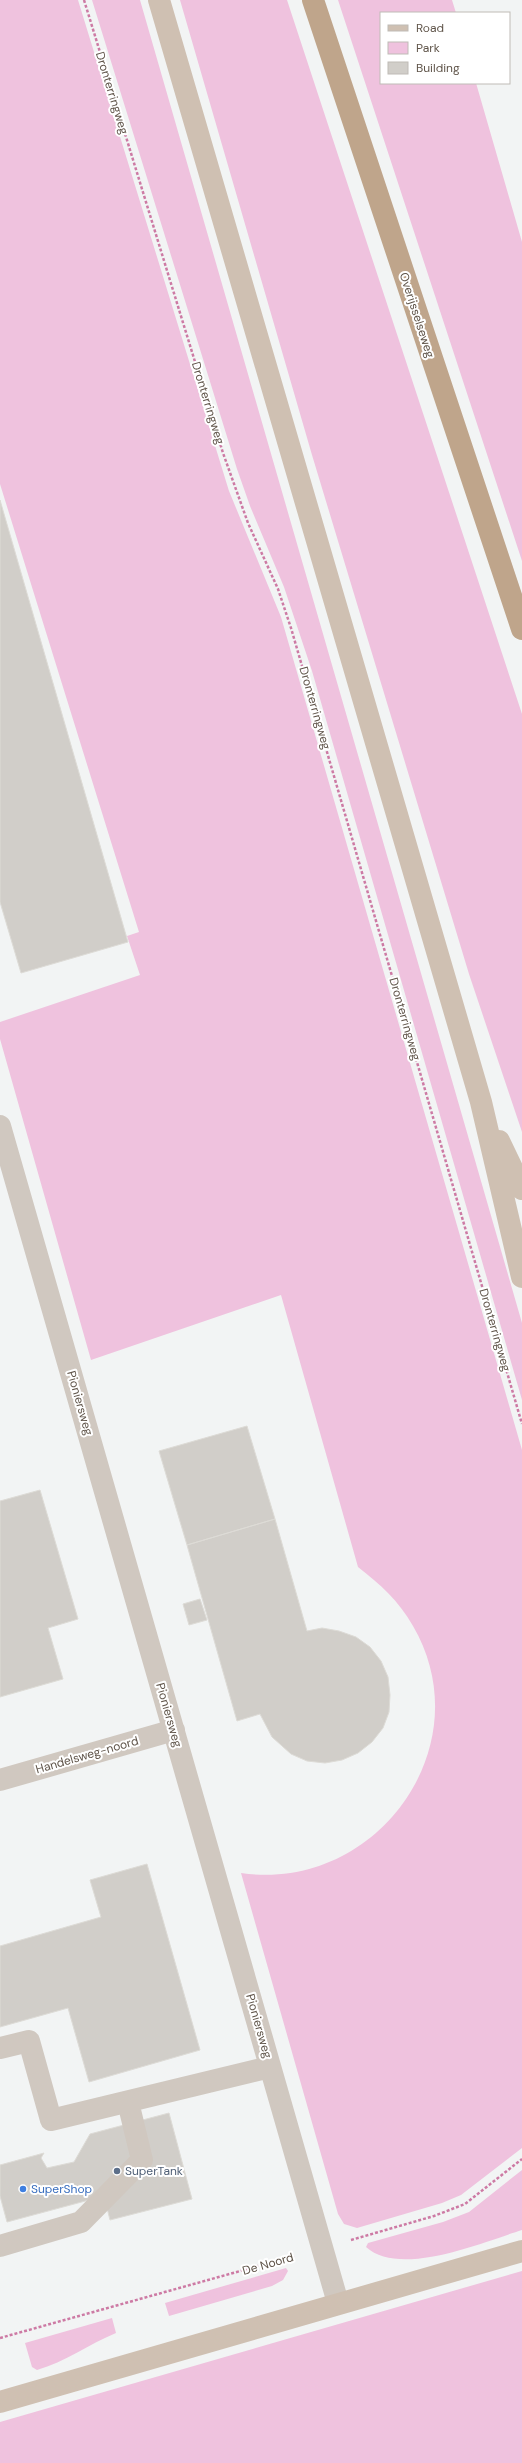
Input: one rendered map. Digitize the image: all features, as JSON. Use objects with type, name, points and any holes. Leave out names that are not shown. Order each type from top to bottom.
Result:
[{"type":"highway","name":"Overijsselseweg","points":[[313,0],[522,629]]},
{"type":"main road","points":[[159,0],[481,1102],[522,1277]]},
{"type":"main road","points":[[481,1102],[522,1189]]},
{"type":"main road","points":[[0,2402],[522,2251]]},
{"type":"street","name":"Pioniersweg","points":[[0,1126],[338,2303]]},
{"type":"street","name":"Handelsweg-noord","points":[[0,1780],[174,1730]]},
{"type":"street","points":[[0,2048],[29,2041],[51,2120],[270,2067]]},
{"type":"street","points":[[0,2246],[81,2222],[142,2160],[128,2102]]},
{"type":"street","points":[[0,2257],[0,2262]]},
{"type":"path","name":"Dronterringweg","points":[[84,0],[223,453],[248,523],[278,589],[291,628],[522,1424]]},
{"type":"path","name":"De Noord","points":[[0,2338],[434,2216],[466,2204],[522,2159]]},
{"type":"green space","points":[[0,0],[78,0],[229,491],[281,617],[522,1450],[522,2148],[461,2195],[442,2203],[357,2228],[344,2224],[338,2214],[241,1873],[290,1873],[335,1860],[373,1835],[404,1802],[425,1762],[435,1718],[431,1672],[408,1617],[395,1601],[374,1580],[358,1567],[281,1295],[91,1360],[0,1039],[0,1022],[140,975],[127,936],[139,932],[0,484]]},
{"type":"green space","points":[[92,0],[140,0],[522,1323],[522,1400],[312,671],[284,587],[250,506],[237,469]]},
{"type":"green space","points":[[180,0],[287,0],[522,714],[522,1132],[469,974],[312,455]]},
{"type":"green space","points":[[338,0],[452,0],[456,12],[380,12],[380,84],[476,84],[522,242],[522,561]]},
{"type":"green space","points":[[522,2170],[522,2230],[464,2249],[442,2255],[420,2258],[399,2259],[381,2256],[366,2247],[368,2243],[443,2222],[469,2212]]},
{"type":"green space","points":[[286,2268],[288,2271],[283,2280],[272,2286],[169,2316],[165,2303]]},
{"type":"green space","points":[[522,2271],[522,2463],[0,2463],[0,2422]]},
{"type":"green space","points":[[112,2318],[116,2333],[47,2367],[37,2370],[32,2367],[25,2343]]},
{"type":"building","points":[[0,500],[128,942],[21,973],[0,902]]},
{"type":"building","points":[[247,1426],[275,1519],[187,1545],[159,1451]]},
{"type":"building","points":[[40,1490],[78,1619],[48,1628],[63,1679],[0,1697],[0,1501]]},
{"type":"building","points":[[275,1519],[307,1631],[322,1628],[339,1631],[356,1637],[370,1647],[381,1661],[388,1677],[390,1695],[389,1712],[383,1728],[372,1742],[358,1753],[342,1760],[325,1763],[307,1761],[291,1754],[272,1737],[260,1714],[237,1721],[187,1545]]},
{"type":"building","points":[[200,1599],[207,1620],[189,1625],[183,1604]]},
{"type":"building","points":[[147,1864],[200,2050],[89,2082],[68,2008],[0,2027],[0,1946],[101,1917],[90,1880]]},
{"type":"building","points":[[169,2113],[192,2199],[110,2220],[104,2196],[7,2222],[0,2196],[0,2165],[44,2153],[41,2158],[47,2168],[74,2162],[90,2134]]},
{"type":"place","name":"SuperTank","points":[[117,2171]]},
{"type":"place","name":"SuperShop","points":[[23,2189]]}]
